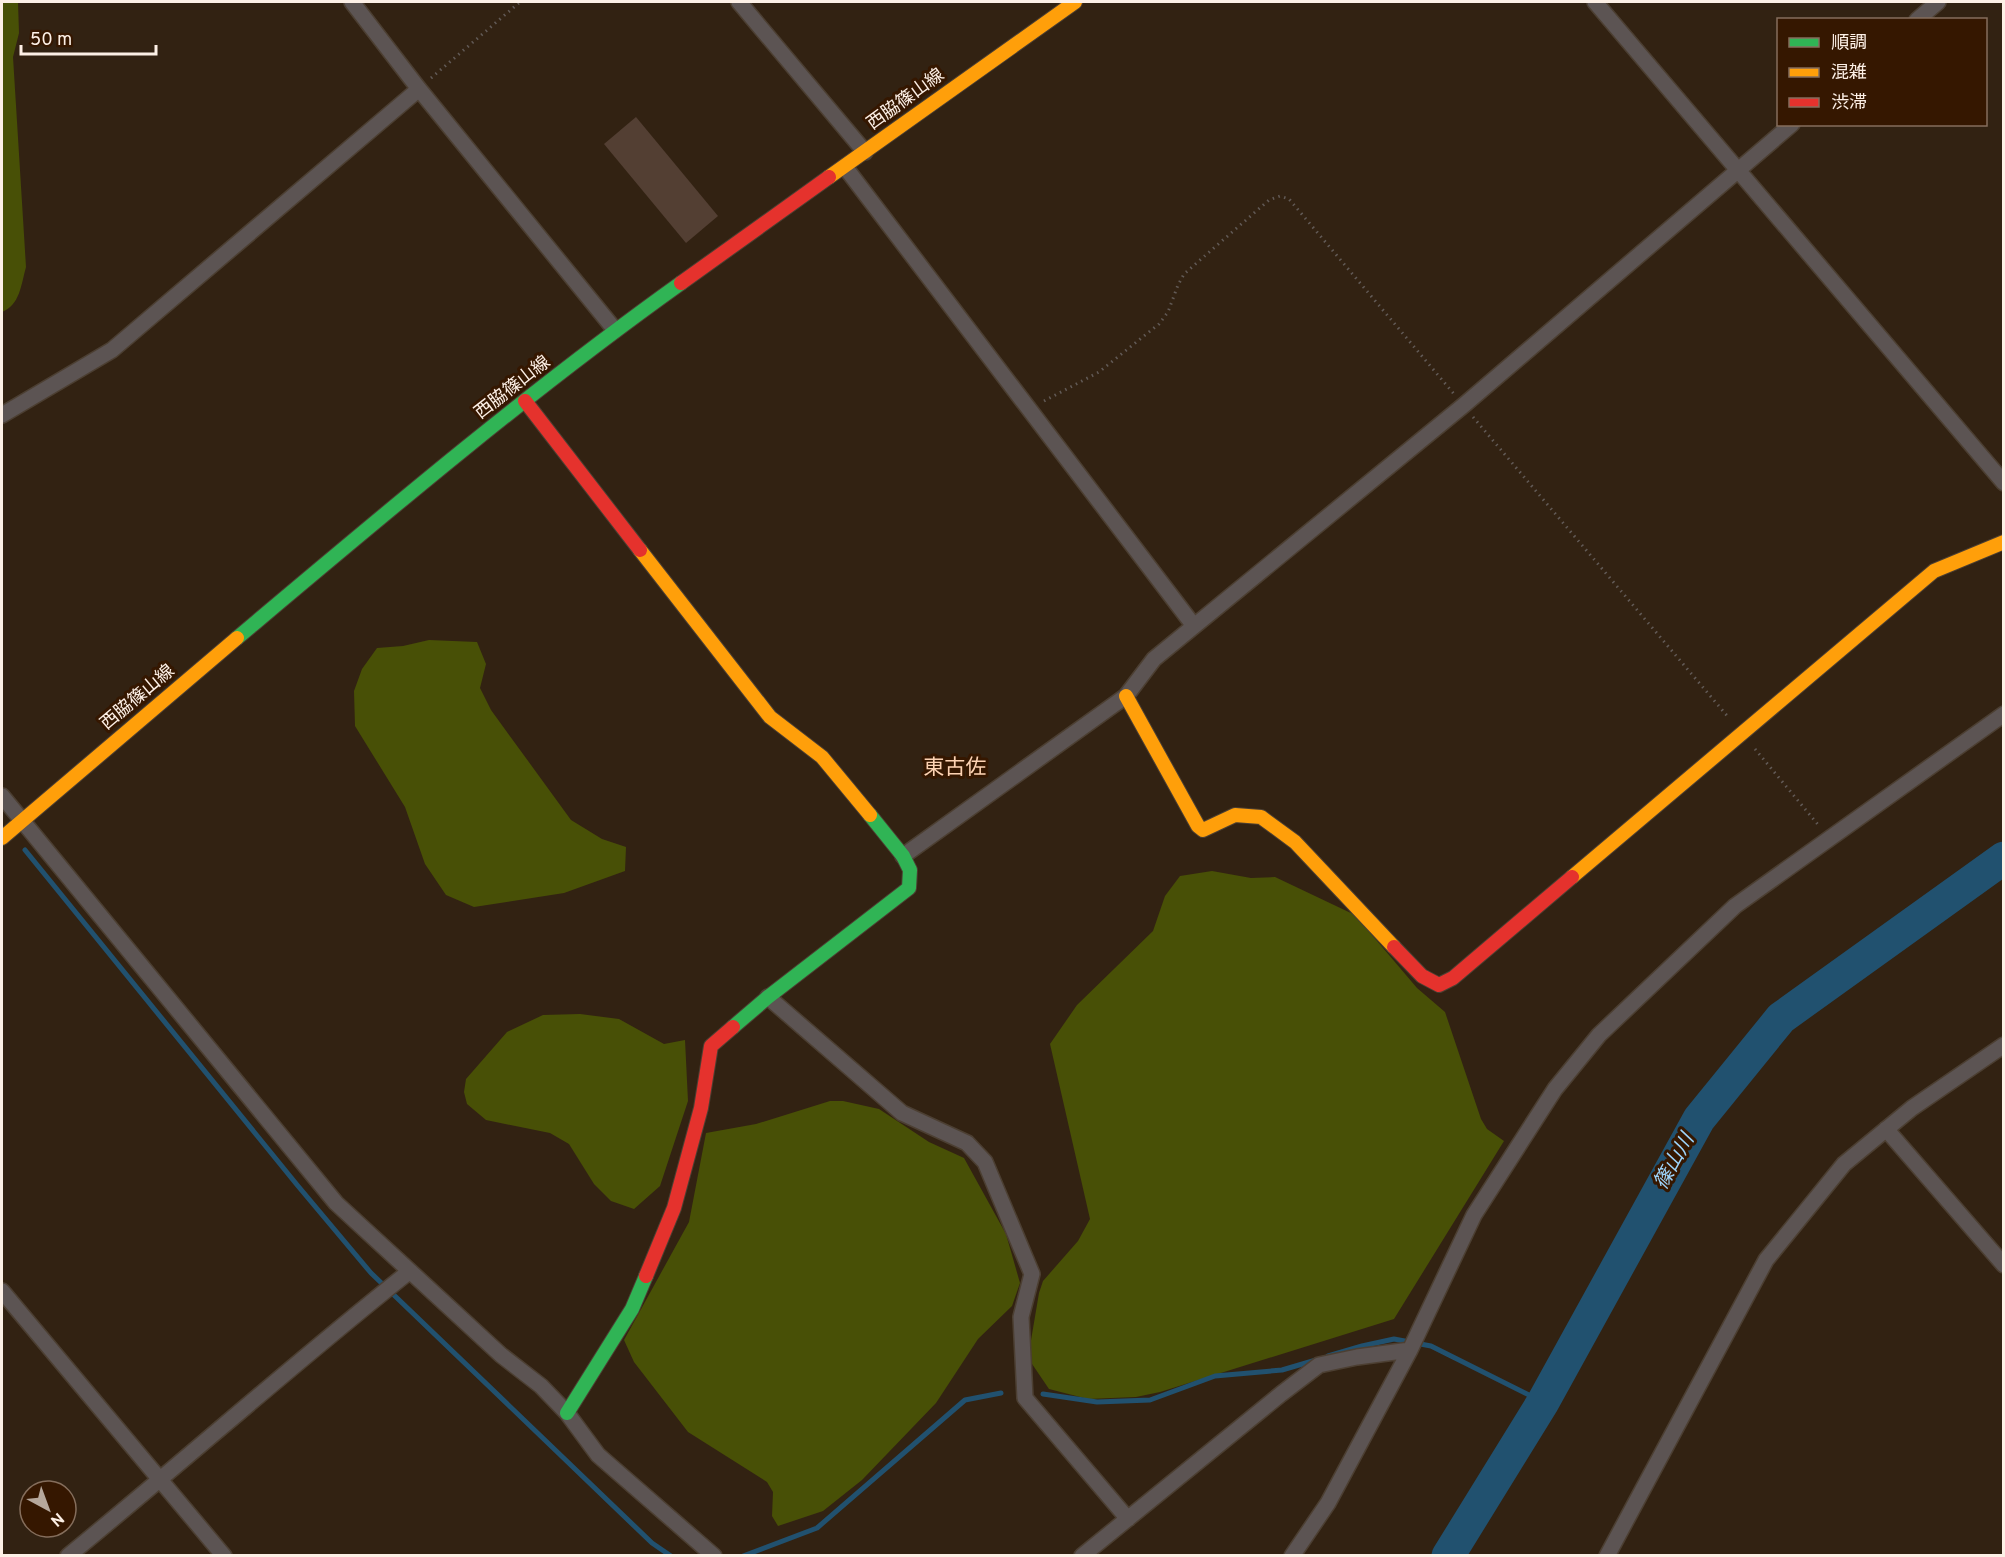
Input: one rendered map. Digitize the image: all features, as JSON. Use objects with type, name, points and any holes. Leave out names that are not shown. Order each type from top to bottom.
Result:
[{"type":"street","points":[[352,2],[418,89],[615,330]]},
{"type":"street","points":[[739,2],[865,152]]},
{"type":"street","name":"西脇篠山線","points":[[2,838],[409,493],[615,330],[1075,2]]},
{"type":"street","points":[[1595,2],[2004,483]]},
{"type":"street","points":[[1919,18],[1938,2]]},
{"type":"street","points":[[2,415],[112,350],[418,89]]},
{"type":"street","points":[[903,856],[1126,696],[1154,659],[1464,405],[1790,126]]},
{"type":"street","points":[[845,167],[1194,626]]},
{"type":"street","points":[[525,401],[770,717],[822,757],[903,856],[910,870],[909,888],[768,997],[711,1046],[701,1108],[674,1208],[632,1309],[567,1413]]},
{"type":"street","points":[[1126,696],[1198,826],[1203,830],[1235,815],[1261,817],[1295,842],[1422,976],[1439,985],[1453,978],[1934,571],[2004,542]]},
{"type":"street","points":[[1292,1556],[1328,1503],[1410,1350],[1474,1215],[1555,1089],[1599,1035],[1735,906],[1828,837],[2004,714]]},
{"type":"street","points":[[2,796],[336,1203],[501,1355],[541,1386],[567,1413],[598,1455],[714,1556]]},
{"type":"street","points":[[768,997],[902,1113],[967,1143],[985,1162],[1032,1274],[1021,1317],[1025,1398],[1128,1519]]},
{"type":"street","points":[[1607,1556],[1767,1260],[1844,1164],[1886,1129],[2004,1045]]},
{"type":"street","points":[[1886,1129],[2004,1265]]},
{"type":"street","points":[[68,1556],[410,1271]]},
{"type":"street","points":[[2,1291],[224,1556]]},
{"type":"street","points":[[1082,1556],[1319,1365],[1410,1350]]},
{"type":"path","points":[[418,89],[520,2]]},
{"type":"path","points":[[1030,408],[1100,372],[1158,324],[1168,312],[1184,274],[1269,200],[1280,196],[1289,199],[1828,837]]},
{"type":"green space","points":[[2,2],[18,2],[19,33],[13,57],[26,267],[13,305],[2,312]]},
{"type":"green space","points":[[429,640],[477,642],[486,664],[480,688],[491,710],[571,820],[602,839],[626,847],[625,871],[564,893],[474,907],[446,895],[425,864],[405,807],[355,726],[354,691],[362,669],[377,648],[403,646]]},
{"type":"green space","points":[[1212,871],[1251,878],[1275,877],[1355,915],[1417,988],[1445,1012],[1481,1119],[1487,1129],[1504,1141],[1394,1319],[1160,1392],[1136,1397],[1088,1399],[1049,1389],[1028,1358],[1039,1293],[1043,1281],[1078,1241],[1090,1219],[1050,1044],[1077,1005],[1153,931],[1165,896],[1180,876]]},
{"type":"green space","points":[[580,1014],[619,1019],[664,1044],[685,1040],[688,1101],[660,1186],[634,1209],[611,1201],[594,1184],[569,1144],[550,1133],[486,1120],[467,1104],[464,1092],[466,1079],[507,1032],[543,1015]]},
{"type":"green space","points":[[830,1101],[843,1101],[879,1109],[929,1142],[964,1158],[1006,1234],[1020,1283],[1012,1306],[978,1339],[936,1403],[862,1480],[823,1511],[778,1526],[772,1516],[773,1492],[767,1482],[688,1432],[634,1362],[624,1340],[689,1222],[706,1133],[756,1124]]},
{"type":"building","points":[[636,117],[718,216],[686,243],[604,144]]},
{"type":"waterway","points":[[25,850],[371,1273],[652,1543],[671,1556]]},
{"type":"waterway","name":"篠山川","points":[[1448,1556],[1543,1402],[1699,1119],[1781,1018],[2004,858]]},
{"type":"waterway","points":[[1328,1356],[1394,1339],[1431,1346],[1543,1402]]},
{"type":"waterway","points":[[1043,1394],[1097,1402],[1150,1400],[1215,1376],[1282,1370],[1316,1360]]},
{"type":"waterway","points":[[743,1556],[817,1528],[965,1400],[1001,1393]]},
{"type":"traffic: fast","points":[[237,638],[511,411],[681,283]]},
{"type":"traffic: fast","points":[[733,1027],[768,997],[909,888],[910,870],[903,856],[870,815]]},
{"type":"traffic: fast","points":[[567,1413],[632,1309],[646,1276]]},
{"type":"traffic: slow","points":[[829,177],[1075,2]]},
{"type":"traffic: slow","points":[[1572,877],[1934,571],[2004,542]]},
{"type":"traffic: slow","points":[[640,550],[770,717],[822,757],[870,815]]},
{"type":"traffic: slow","points":[[2,838],[237,638]]},
{"type":"traffic: slow","points":[[1126,696],[1198,826],[1203,830],[1235,815],[1261,817],[1295,842],[1394,947]]},
{"type":"traffic: jam","points":[[681,283],[829,177]]},
{"type":"traffic: jam","points":[[525,401],[640,550]]},
{"type":"traffic: jam","points":[[1394,947],[1422,976],[1439,985],[1453,978],[1572,877]]},
{"type":"traffic: jam","points":[[646,1276],[674,1208],[701,1108],[711,1046],[733,1027]]},
{"type":"district","name":"東古佐","points":[[955,768]]}]
